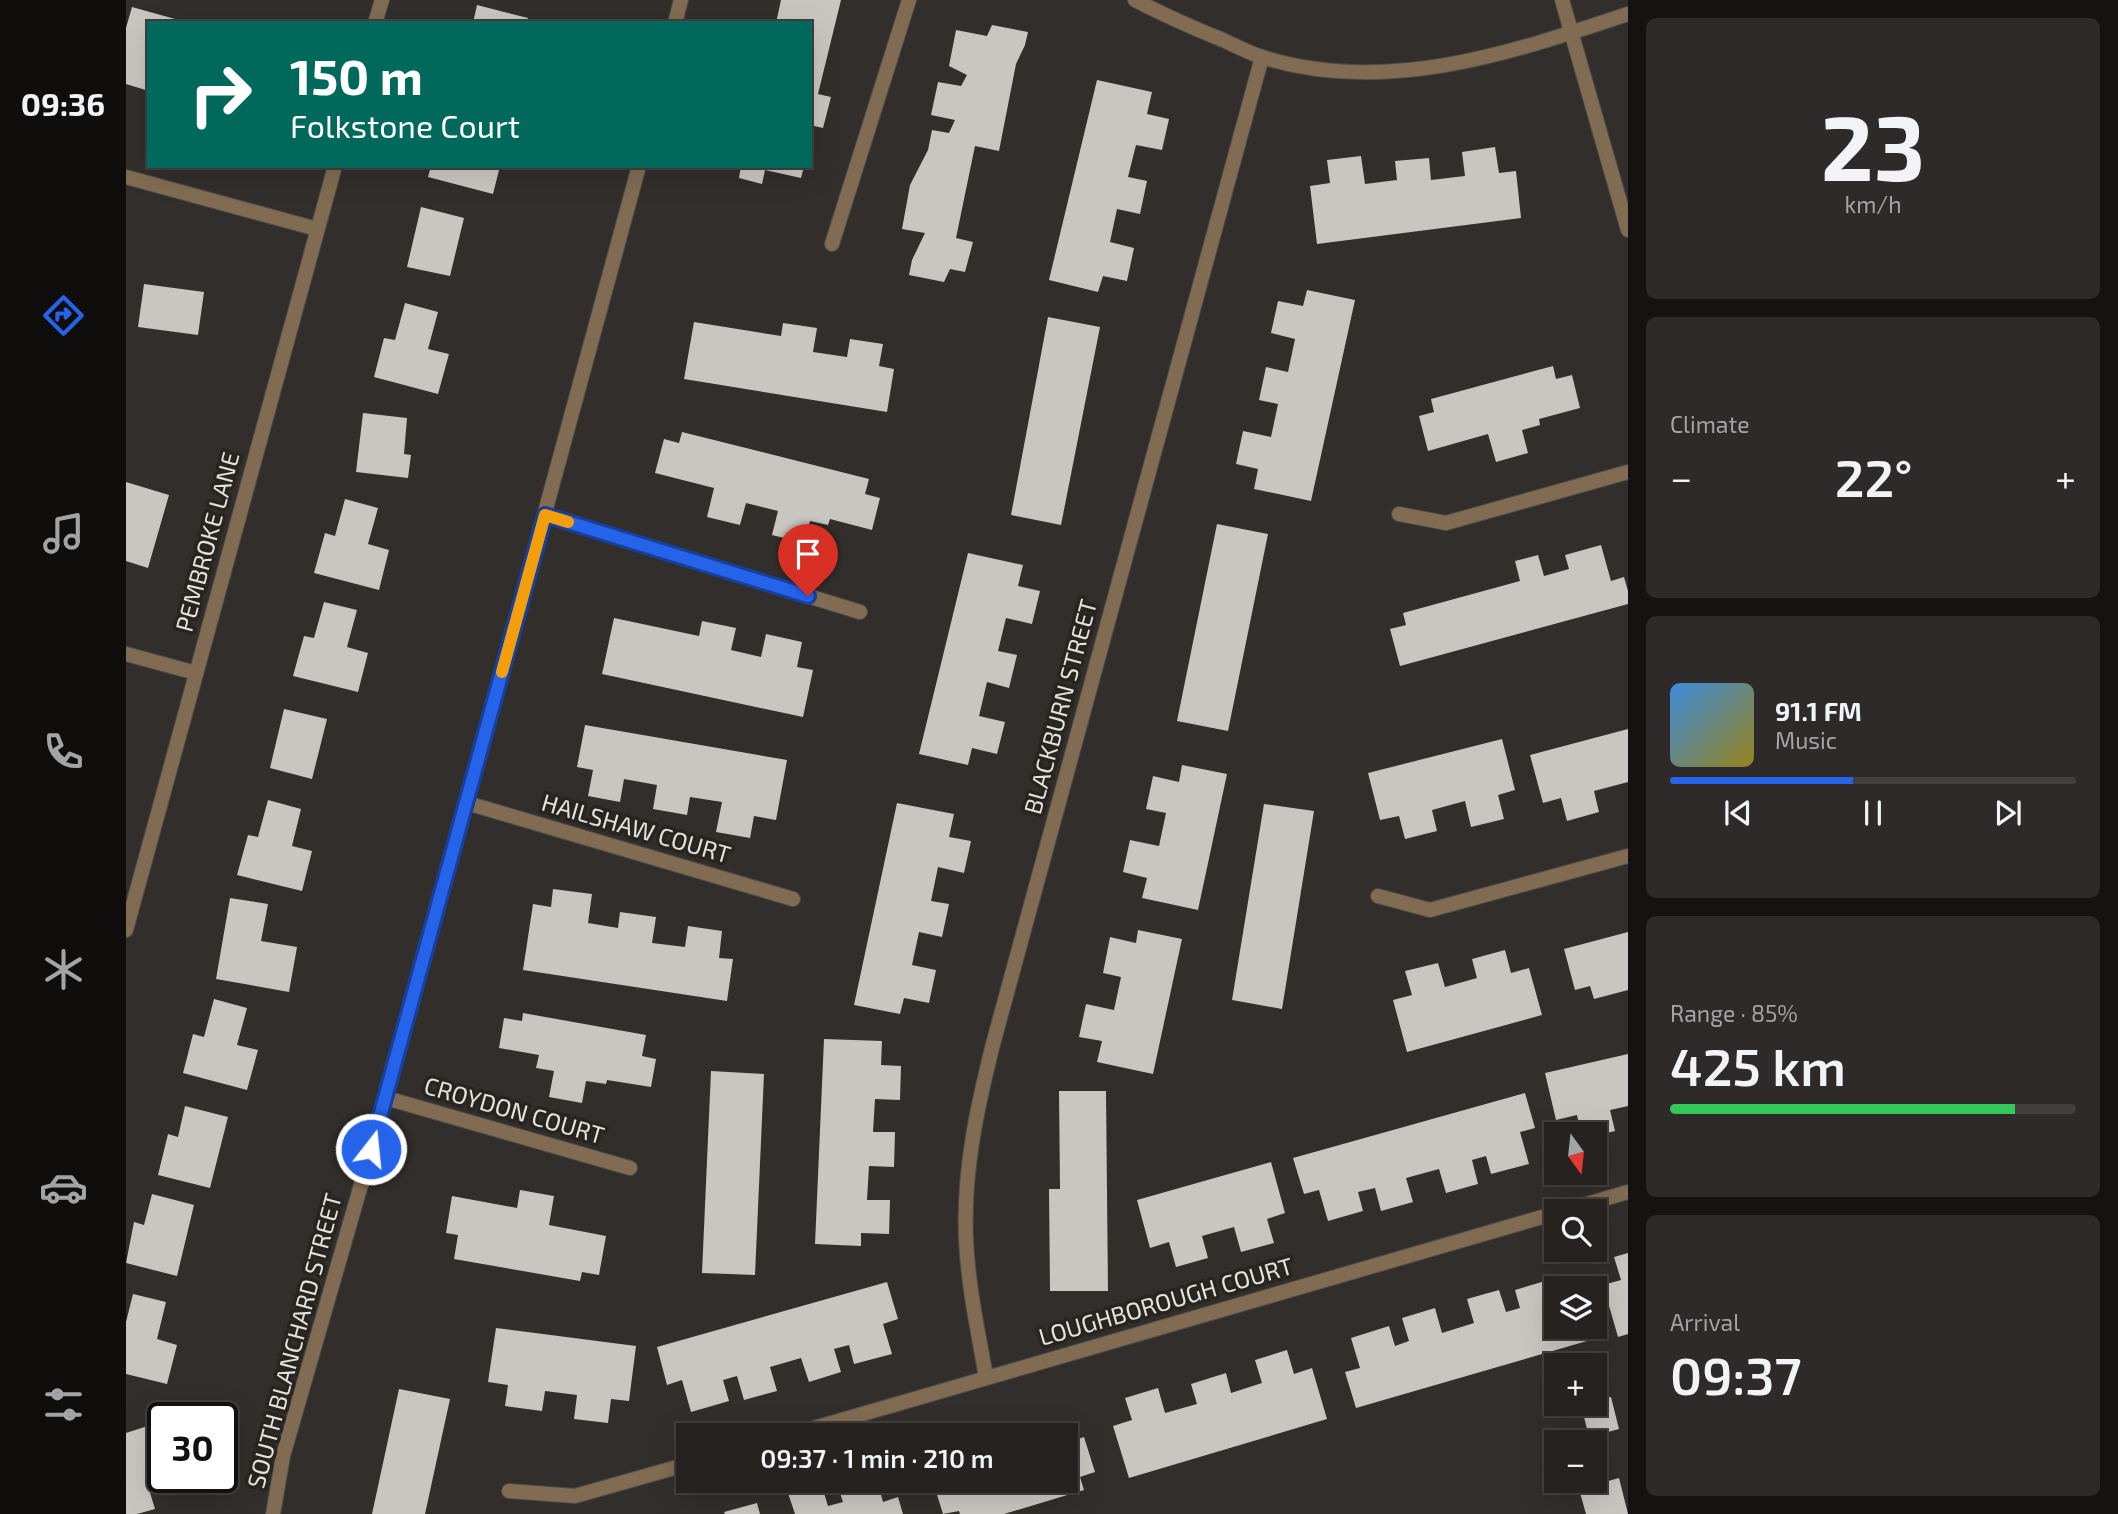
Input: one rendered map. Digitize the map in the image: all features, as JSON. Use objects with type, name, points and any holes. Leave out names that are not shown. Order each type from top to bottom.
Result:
[{"type":"street","points":[[376,21],[382,0]]},
{"type":"street","points":[[676,21],[681,0]]},
{"type":"street","points":[[832,244],[909,0]]},
{"type":"street","points":[[1135,0],[1262,57],[1322,70],[1379,74],[1468,61],[1571,33],[1628,14]]},
{"type":"street","points":[[1562,0],[1628,230]]},
{"type":"street","name":"BLACKBURN STREET","points":[[986,1377],[970,1292],[966,1237],[967,1174],[974,1120],[1262,57]]},
{"type":"street","name":"PEMBROKE LANE","points":[[126,930],[334,168]]},
{"type":"street","name":"SOUTH BLANCHARD STREET","points":[[273,1514],[283,1456],[386,1098],[638,168]]},
{"type":"street","points":[[126,177],[317,229]]},
{"type":"street","points":[[1399,514],[1446,523],[1628,472]]},
{"type":"street","points":[[545,515],[860,612]]},
{"type":"street","points":[[126,654],[196,673]]},
{"type":"street","name":"HAILSHAW COURT","points":[[467,803],[793,899]]},
{"type":"street","points":[[1378,896],[1430,910],[1628,856]]},
{"type":"street","name":"CROYDON COURT","points":[[386,1098],[630,1168]]},
{"type":"street","points":[[1604,1199],[1628,1192]]},
{"type":"street","name":"LOUGHBOROUGH COURT","points":[[831,1423],[1544,1216]]},
{"type":"street","points":[[509,1491],[575,1496],[676,1467]]},
{"type":"building","points":[[781,0],[841,0],[818,94],[831,97],[823,128],[812,125],[812,21],[776,21]]},
{"type":"building","points":[[477,5],[528,18],[527,21],[473,21]]},
{"type":"building","points":[[132,7],[175,19],[147,21],[147,90],[126,84],[126,28]]},
{"type":"building","points":[[992,25],[1028,32],[1016,64],[999,151],[975,146],[956,238],[973,242],[965,272],[950,269],[944,282],[909,275],[912,260],[925,233],[902,229],[910,185],[928,150],[932,130],[949,133],[955,120],[931,115],[938,82],[961,86],[967,75],[949,66],[956,30],[987,36]]},
{"type":"building","points":[[1097,80],[1152,92],[1147,114],[1169,119],[1162,150],[1136,145],[1128,177],[1147,181],[1140,214],[1117,209],[1110,242],[1134,248],[1127,281],[1103,276],[1098,292],[1049,280]]},
{"type":"building","points":[[1495,147],[1499,173],[1516,171],[1521,218],[1317,244],[1310,186],[1330,183],[1327,160],[1361,156],[1365,184],[1397,180],[1395,161],[1429,158],[1431,180],[1465,176],[1462,152]]},
{"type":"building","points":[[430,168],[500,168],[493,194],[428,177]]},
{"type":"building","points":[[741,168],[804,168],[801,178],[765,170],[762,184],[739,178]]},
{"type":"building","points":[[421,207],[464,218],[450,276],[407,267]]},
{"type":"building","points":[[144,284],[204,292],[198,335],[138,327]]},
{"type":"building","points":[[1307,290],[1355,300],[1311,501],[1254,489],[1258,469],[1236,464],[1243,431],[1271,437],[1278,404],[1259,400],[1266,367],[1288,372],[1295,339],[1271,333],[1278,301],[1303,306]]},
{"type":"building","points":[[405,303],[438,312],[428,349],[449,354],[438,394],[374,377],[384,338],[395,340]]},
{"type":"building","points":[[1048,317],[1100,327],[1061,525],[1011,515]]},
{"type":"building","points":[[694,322],[781,336],[783,323],[817,328],[813,352],[847,357],[850,339],[883,344],[879,366],[894,369],[887,412],[684,379]]},
{"type":"building","points":[[1553,366],[1556,379],[1572,375],[1580,408],[1539,419],[1540,425],[1522,430],[1528,453],[1496,462],[1488,434],[1428,451],[1419,416],[1434,412],[1431,399]]},
{"type":"building","points":[[363,413],[407,418],[404,454],[411,455],[408,478],[356,472]]},
{"type":"building","points":[[682,432],[869,479],[865,494],[880,498],[872,530],[830,519],[828,525],[810,521],[804,543],[772,535],[778,511],[746,503],[740,525],[707,517],[714,488],[655,473],[664,439],[679,443]]},
{"type":"building","points":[[126,482],[169,495],[148,568],[126,561]]},
{"type":"building","points":[[345,499],[378,508],[368,544],[389,550],[379,590],[314,573],[325,533],[335,536]]},
{"type":"building","points":[[1217,524],[1268,534],[1228,731],[1177,721]]},
{"type":"building","points":[[1601,545],[1611,581],[1624,577],[1628,604],[1400,666],[1390,629],[1406,625],[1403,613],[1520,581],[1515,561],[1538,555],[1544,576],[1569,569],[1565,555]]},
{"type":"building","points":[[968,553],[1023,565],[1018,586],[1040,591],[1032,624],[1006,618],[998,651],[1017,655],[1009,688],[987,682],[979,716],[1005,722],[997,754],[972,748],[968,765],[919,754]]},
{"type":"building","points":[[324,602],[357,610],[347,647],[368,653],[358,692],[293,676],[304,636],[314,638]]},
{"type":"building","points":[[614,618],[699,636],[702,621],[736,628],[731,650],[761,657],[766,634],[802,642],[797,667],[813,670],[803,717],[602,674]]},
{"type":"building","points":[[284,709],[327,719],[312,779],[270,768]]},
{"type":"building","points":[[585,725],[787,760],[776,820],[754,816],[750,838],[716,832],[722,802],[690,797],[687,815],[653,809],[657,785],[624,779],[620,802],[588,796],[593,770],[577,767]]},
{"type":"building","points":[[1628,729],[1628,782],[1594,791],[1599,812],[1567,821],[1561,798],[1543,803],[1530,755]]},
{"type":"building","points":[[1502,739],[1515,790],[1498,795],[1504,819],[1471,827],[1465,801],[1432,810],[1437,831],[1405,839],[1399,816],[1380,820],[1368,773]]},
{"type":"building","points":[[1182,765],[1227,774],[1198,910],[1142,898],[1147,878],[1123,872],[1130,840],[1159,846],[1166,813],[1146,809],[1153,776],[1179,782]]},
{"type":"building","points":[[268,800],[301,809],[292,846],[312,851],[302,891],[237,875],[248,835],[258,837]]},
{"type":"building","points":[[897,803],[954,814],[949,837],[971,841],[964,873],[938,867],[931,901],[949,904],[942,937],[919,932],[912,965],[936,970],[929,1003],[904,998],[900,1014],[854,1005]]},
{"type":"building","points":[[1264,804],[1314,811],[1282,1009],[1232,1000]]},
{"type":"building","points":[[553,889],[592,894],[588,923],[618,928],[620,912],[656,917],[652,943],[685,947],[688,926],[722,931],[719,958],[733,959],[727,1001],[523,970],[533,904],[551,907]]},
{"type":"building","points":[[230,898],[268,904],[261,941],[297,947],[289,992],[216,979]]},
{"type":"building","points":[[1138,930],[1182,939],[1153,1074],[1097,1062],[1102,1041],[1079,1037],[1086,1004],[1114,1010],[1121,977],[1103,973],[1110,937],[1136,943]]},
{"type":"building","points":[[1628,932],[1628,990],[1594,999],[1590,986],[1575,990],[1564,949]]},
{"type":"building","points":[[1505,950],[1511,973],[1529,968],[1542,1015],[1407,1052],[1393,1000],[1412,995],[1405,971],[1438,963],[1445,987],[1477,978],[1472,959]]},
{"type":"building","points":[[214,999],[247,1008],[237,1045],[258,1050],[247,1090],[183,1073],[193,1034],[204,1037]]},
{"type":"building","points":[[523,1013],[646,1035],[642,1056],[656,1059],[651,1087],[607,1080],[606,1084],[586,1081],[582,1103],[549,1097],[554,1071],[536,1068],[539,1055],[499,1048],[504,1018],[522,1021]]},
{"type":"building","points":[[824,1039],[882,1041],[881,1065],[901,1066],[900,1100],[875,1099],[873,1132],[895,1132],[894,1167],[869,1166],[867,1200],[890,1200],[889,1234],[861,1233],[861,1246],[815,1244]]},
{"type":"building","points":[[1628,1054],[1628,1106],[1610,1110],[1615,1131],[1607,1133],[1607,1122],[1578,1122],[1577,1115],[1556,1120],[1545,1073]]},
{"type":"building","points":[[711,1071],[764,1074],[755,1275],[702,1273]]},
{"type":"building","points":[[1059,1091],[1106,1091],[1108,1291],[1050,1291],[1049,1189],[1060,1189]]},
{"type":"building","points":[[1525,1093],[1535,1128],[1520,1132],[1529,1164],[1491,1174],[1486,1156],[1472,1160],[1478,1184],[1446,1193],[1439,1169],[1406,1178],[1413,1202],[1381,1211],[1375,1188],[1358,1192],[1363,1211],[1328,1221],[1319,1190],[1304,1194],[1293,1158]]},
{"type":"building","points":[[185,1106],[228,1117],[210,1188],[158,1175],[168,1134],[178,1137]]},
{"type":"building","points":[[1271,1162],[1285,1213],[1267,1219],[1274,1243],[1241,1252],[1234,1227],[1202,1236],[1208,1258],[1176,1267],[1169,1242],[1150,1248],[1137,1200]]},
{"type":"building","points":[[520,1190],[554,1196],[549,1225],[606,1236],[599,1275],[582,1272],[580,1281],[454,1259],[458,1235],[446,1233],[452,1196],[517,1208]]},
{"type":"building","points":[[152,1194],[194,1205],[177,1276],[126,1263],[134,1222],[144,1225]]},
{"type":"building","points":[[1628,1253],[1628,1334],[1618,1337],[1607,1299],[1607,1284],[1621,1280],[1614,1257]]},
{"type":"building","points":[[1544,1281],[1544,1339],[1587,1341],[1356,1408],[1345,1372],[1360,1368],[1351,1338],[1389,1326],[1395,1346],[1409,1341],[1402,1318],[1435,1308],[1442,1333],[1474,1323],[1467,1299],[1499,1290],[1506,1312],[1520,1308],[1515,1290]]},
{"type":"building","points":[[887,1282],[898,1319],[883,1324],[892,1354],[854,1364],[849,1345],[834,1349],[841,1372],[809,1382],[801,1358],[770,1367],[777,1391],[744,1400],[737,1376],[723,1380],[729,1401],[691,1412],[682,1380],[667,1385],[657,1347]]},
{"type":"building","points":[[133,1294],[166,1302],[157,1339],[177,1345],[167,1384],[126,1374],[126,1322]]},
{"type":"building","points":[[496,1328],[636,1346],[629,1401],[611,1399],[608,1423],[574,1419],[577,1395],[545,1391],[542,1411],[505,1406],[508,1385],[488,1382]]},
{"type":"building","points":[[1287,1350],[1294,1374],[1312,1368],[1327,1419],[1129,1478],[1113,1426],[1132,1420],[1125,1398],[1158,1388],[1165,1413],[1197,1404],[1191,1384],[1226,1373],[1231,1393],[1262,1383],[1255,1360]]},
{"type":"building","points":[[399,1389],[450,1399],[425,1514],[372,1514]]},
{"type":"building","points":[[1611,1397],[1619,1429],[1607,1432],[1607,1430],[1587,1430],[1584,1416],[1607,1416],[1607,1398]]},
{"type":"building","points":[[147,1426],[145,1476],[147,1493],[150,1493],[155,1509],[137,1514],[126,1514],[126,1433]]},
{"type":"building","points":[[1084,1437],[1095,1472],[1080,1477],[1084,1490],[1078,1492],[1078,1439]]},
{"type":"building","points":[[1619,1478],[1628,1514],[1586,1514],[1580,1493],[1607,1493],[1607,1481]]},
{"type":"building","points":[[788,1493],[824,1493],[828,1506],[843,1502],[840,1493],[881,1493],[883,1502],[898,1497],[903,1514],[795,1514]]},
{"type":"building","points":[[936,1493],[1074,1493],[1004,1514],[960,1514],[959,1511],[943,1514]]},
{"type":"building","points":[[757,1503],[760,1514],[724,1512]]},
{"type":"slow traffic","points":[[502,672],[545,515],[568,522]]},
{"type":"route","points":[[371,1149],[545,515],[808,596]]}]
